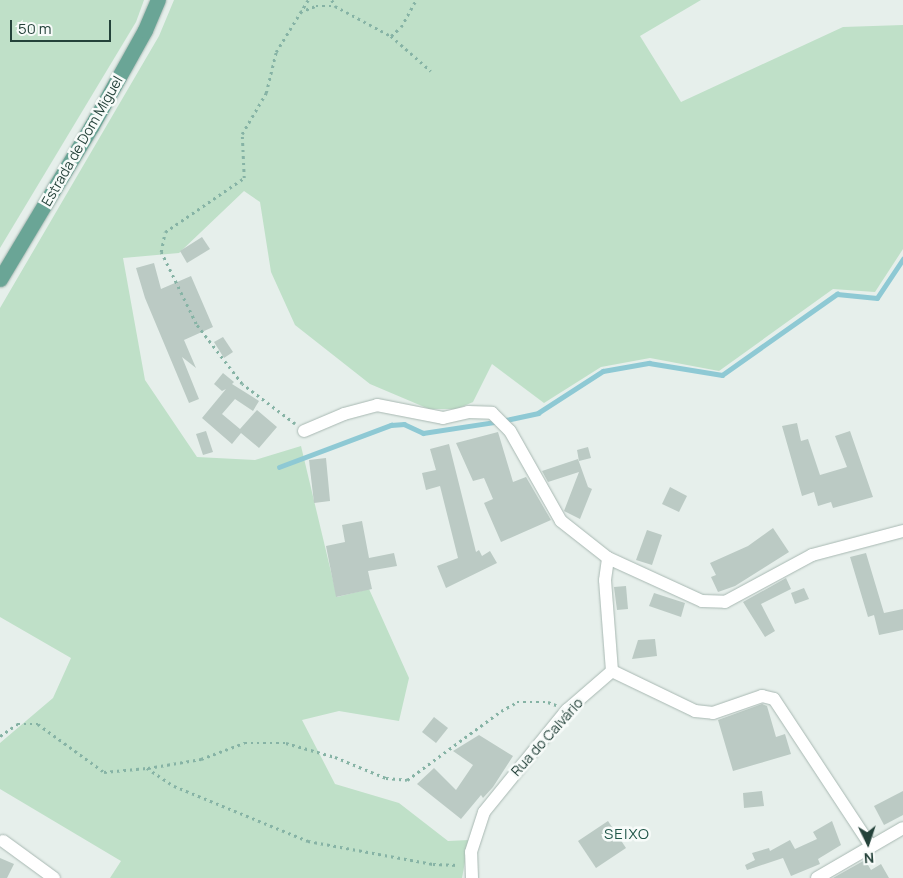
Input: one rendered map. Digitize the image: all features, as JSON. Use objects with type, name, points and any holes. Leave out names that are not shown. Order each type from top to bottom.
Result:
[{"type":"main road","name":"Estrada de Dom Miguel","points":[[0,279],[91,127],[145,30],[158,0]]},
{"type":"street","points":[[304,431],[344,414],[377,405],[443,418],[468,412],[492,413],[510,431],[561,521],[608,558],[702,601],[725,602],[812,555],[903,531]]},
{"type":"street","points":[[608,558],[605,580],[612,671],[695,711],[714,713],[762,696],[774,699],[871,846]]},
{"type":"street","name":"Rua do Calvário","points":[[472,872],[471,852],[484,812],[567,710],[612,671]]},
{"type":"street","points":[[816,878],[903,828]]},
{"type":"street","points":[[2,841],[54,878]]},
{"type":"path","points":[[304,431],[242,384],[196,324],[161,252],[165,232],[244,178],[242,134],[266,94],[276,52],[308,0]]},
{"type":"path","points":[[332,0],[335,6]]},
{"type":"path","points":[[391,36],[401,28],[416,0]]},
{"type":"path","points":[[300,12],[316,6],[335,6],[391,36],[431,71]]},
{"type":"path","points":[[0,736],[17,724],[38,724],[104,772],[147,768],[201,759],[244,743],[286,743],[335,757],[396,781],[407,780],[501,711],[517,702],[548,702],[567,710]]},
{"type":"path","points":[[147,768],[174,786],[308,841],[472,872]]},
{"type":"green space","points":[[0,0],[144,0],[136,22],[0,248]]},
{"type":"green space","points":[[174,0],[701,0],[640,36],[681,102],[843,27],[903,25],[903,249],[875,292],[833,289],[719,371],[650,358],[601,367],[544,403],[492,364],[473,402],[457,409],[429,409],[370,384],[295,325],[271,272],[260,202],[244,191],[179,253],[123,258],[145,380],[197,457],[255,460],[301,446],[337,597],[369,589],[409,678],[399,721],[339,711],[302,720],[335,784],[399,803],[448,841],[469,840],[462,878],[110,878],[121,861],[0,789],[0,743],[53,698],[71,658],[0,617],[0,308],[159,36]]},
{"type":"building","points":[[202,237],[210,249],[187,263],[180,251]]},
{"type":"building","points":[[154,263],[161,289],[191,276],[213,327],[184,340],[196,368],[182,357],[199,399],[189,403],[145,298],[136,268]]},
{"type":"building","points":[[223,337],[233,352],[224,358],[214,342]]},
{"type":"building","points":[[223,373],[234,382],[232,384],[259,401],[253,411],[235,399],[222,414],[240,429],[257,410],[277,427],[259,448],[241,433],[232,444],[202,418],[226,389],[222,391],[214,384]]},
{"type":"building","points":[[797,423],[801,441],[808,439],[820,475],[847,467],[835,436],[850,431],[873,497],[833,508],[831,502],[818,506],[814,492],[802,496],[782,426]]},
{"type":"building","points":[[206,431],[213,452],[203,455],[196,434]]},
{"type":"building","points":[[498,432],[513,482],[526,477],[551,520],[501,542],[484,503],[493,499],[484,478],[473,481],[456,443]]},
{"type":"building","points":[[449,444],[476,552],[479,550],[482,556],[490,551],[497,563],[446,588],[437,566],[458,558],[440,486],[426,490],[422,473],[436,470],[430,449]]},
{"type":"building","points":[[588,447],[591,458],[579,461],[577,450]]},
{"type":"building","points":[[326,458],[330,501],[314,503],[309,460]]},
{"type":"building","points":[[578,459],[588,487],[592,489],[580,519],[564,511],[579,472],[548,482],[542,471]]},
{"type":"building","points":[[670,487],[687,496],[679,512],[662,504]]},
{"type":"building","points":[[362,521],[369,558],[394,553],[397,566],[368,571],[372,589],[336,597],[326,546],[345,542],[342,525]]},
{"type":"building","points":[[773,528],[789,552],[735,586],[718,592],[711,577],[716,575],[710,563],[748,546]]},
{"type":"building","points":[[647,530],[662,535],[652,565],[636,560]]},
{"type":"building","points":[[866,553],[884,613],[903,609],[903,630],[879,635],[874,615],[868,617],[850,557]]},
{"type":"building","points":[[786,578],[791,589],[761,604],[775,631],[765,637],[743,602]]},
{"type":"building","points":[[626,586],[628,609],[617,610],[614,587]]},
{"type":"building","points":[[804,588],[809,599],[795,604],[791,593]]},
{"type":"building","points":[[654,593],[685,603],[681,617],[649,606]]},
{"type":"building","points":[[655,639],[657,656],[632,659],[638,640]]},
{"type":"building","points":[[762,704],[767,706],[776,737],[785,734],[791,754],[733,771],[718,720]]},
{"type":"building","points":[[434,717],[448,728],[436,743],[422,732]]},
{"type":"building","points":[[479,735],[513,756],[493,787],[483,798],[481,795],[461,819],[417,784],[434,768],[456,790],[473,765],[453,751]]},
{"type":"building","points":[[762,791],[764,806],[744,808],[743,793]]},
{"type":"building","points":[[903,791],[903,815],[884,825],[874,806]]},
{"type":"building","points":[[608,821],[626,848],[596,868],[578,841]]},
{"type":"building","points":[[832,821],[841,845],[818,859],[820,864],[791,876],[783,858],[747,870],[745,865],[755,860],[752,853],[769,848],[770,851],[790,840],[795,849],[817,839],[813,832]]},
{"type":"building","points":[[0,858],[14,864],[7,878],[0,878]]},
{"type":"building","points":[[865,860],[871,870],[881,864],[889,878],[833,878]]},
{"type":"waterway","points":[[506,420],[538,413],[603,371],[649,363],[722,375],[837,294],[877,298],[903,259]]},
{"type":"waterway","points":[[279,467],[391,425],[404,424],[423,433],[495,422]]},
{"type":"district","name":"SEIXO","points":[[627,834]]}]
